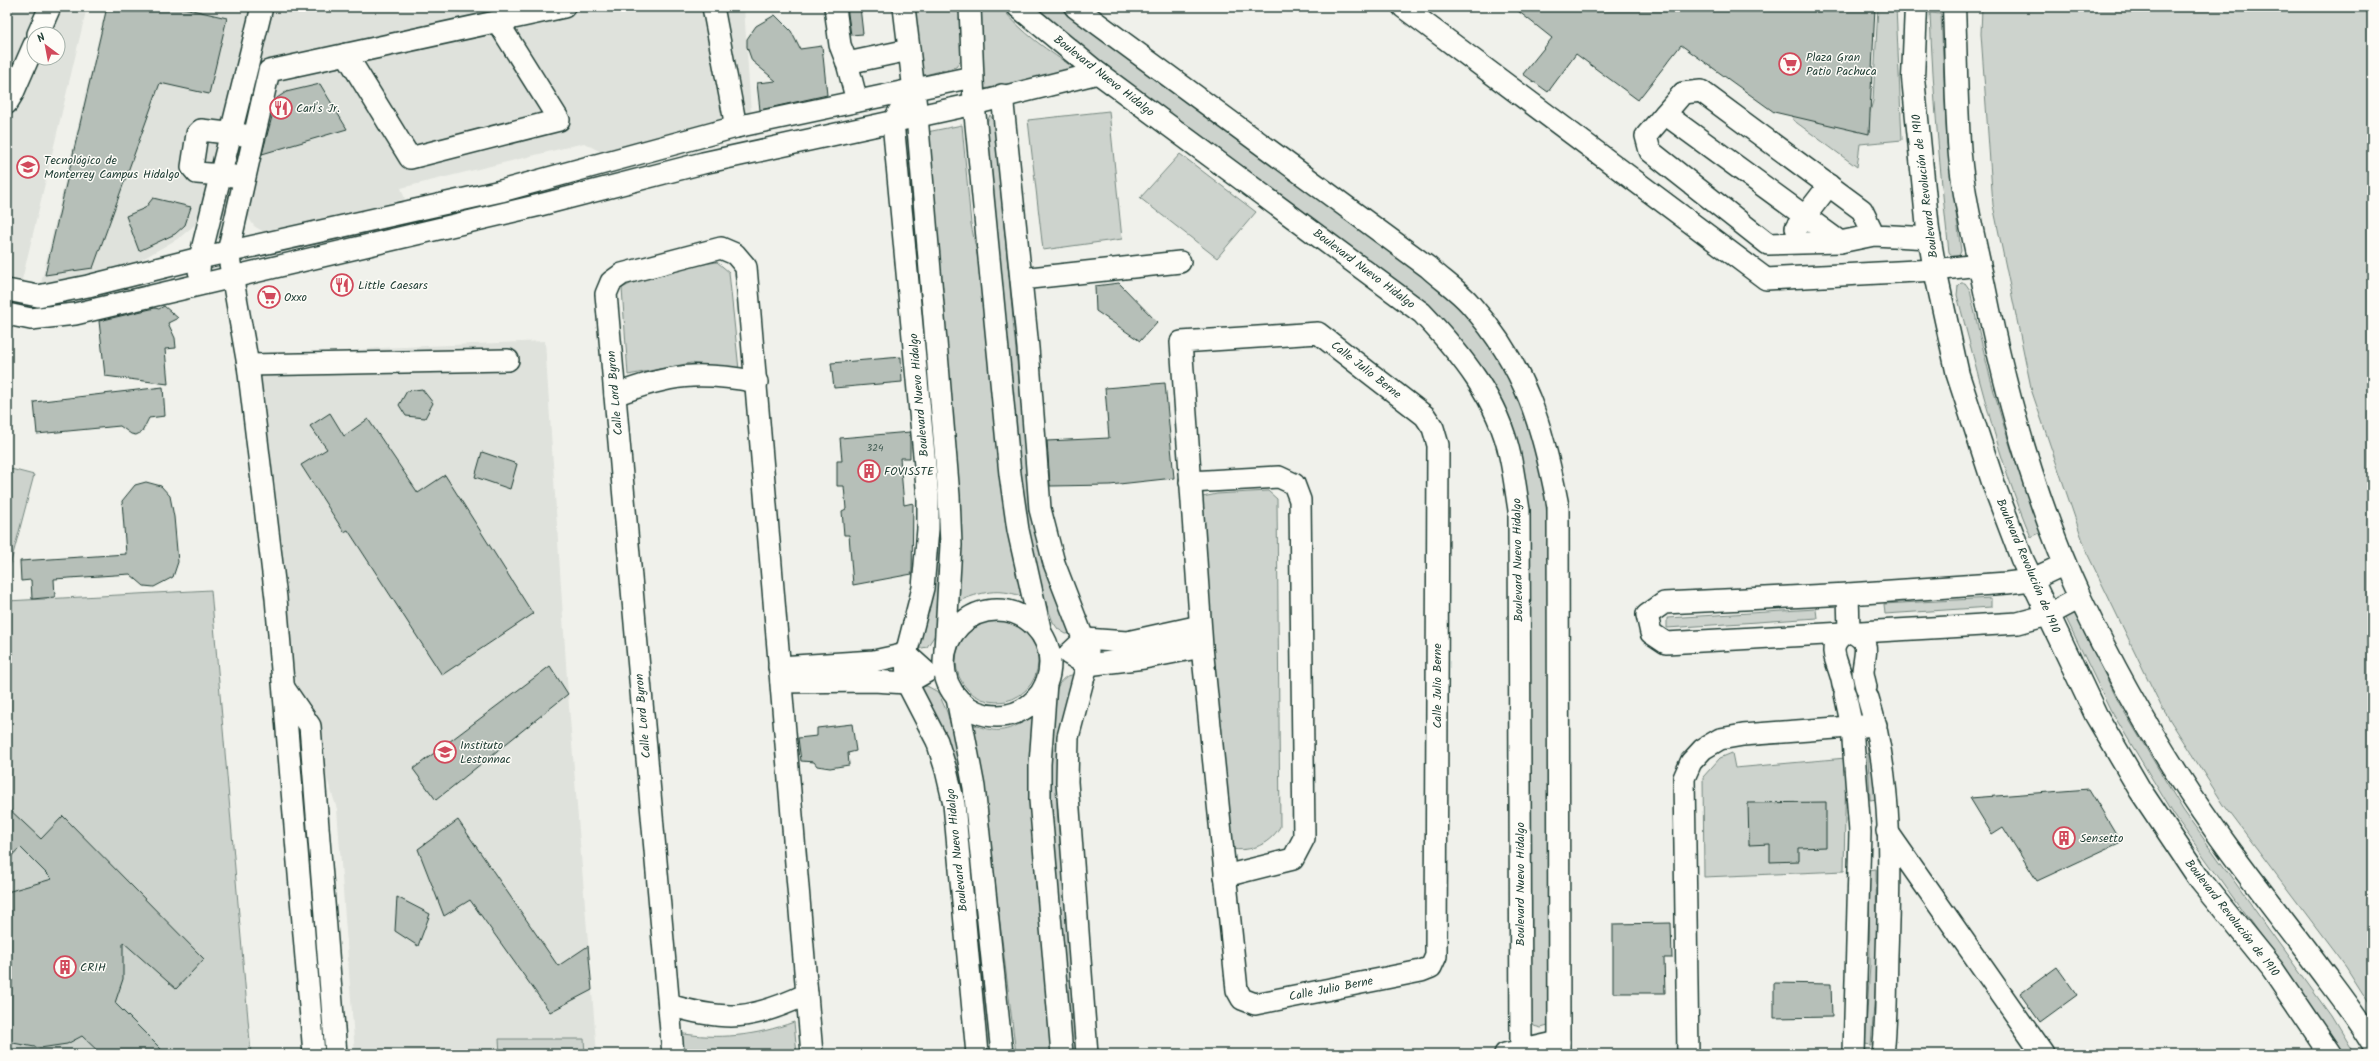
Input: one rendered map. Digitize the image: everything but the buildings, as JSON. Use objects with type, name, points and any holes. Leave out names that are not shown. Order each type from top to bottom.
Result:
[{"type":"main road","name":"Boulevard Revolución de 1910","points":[[1916,7],[1913,78],[1930,238],[1935,270],[1958,375],[1995,488],[2031,580],[2096,715],[2140,790],[2201,881],[2273,970],[2330,1054]]},
{"type":"main road","points":[[1954,7],[1960,157],[1979,265],[1997,353],[2021,438],[2037,489],[2066,564],[2080,598],[2180,779],[2254,884],[2299,941],[2372,1043]]},
{"type":"street","points":[[42,26],[50,7]]},
{"type":"street","points":[[198,285],[200,258],[262,7]]},
{"type":"street","points":[[246,73],[269,71],[564,7]]},
{"type":"street","points":[[835,7],[840,45],[848,63],[857,101]]},
{"type":"street","name":"Boulevard Nuevo Hidalgo","points":[[904,7],[917,116],[949,496],[951,546],[938,664]]},
{"type":"street","points":[[970,7],[974,104],[1010,474],[1018,530],[1041,633]]},
{"type":"street","name":"Boulevard Nuevo Hidalgo","points":[[1018,7],[1098,73],[1422,313],[1453,346],[1480,382],[1497,416],[1510,455],[1519,510],[1516,1053]]},
{"type":"street","points":[[1074,7],[1428,267],[1471,304],[1499,339],[1524,382],[1541,426],[1558,506],[1559,1048],[1516,1053]]},
{"type":"street","points":[[1403,7],[1766,279],[1935,270],[1979,265]]},
{"type":"street","points":[[716,9],[736,127]]},
{"type":"street","points":[[346,54],[410,158],[559,120],[497,21]]},
{"type":"street","points":[[848,63],[909,50]]},
{"type":"street","points":[[7,102],[13,94],[26,63]]},
{"type":"street","points":[[269,71],[228,252],[231,277],[248,365],[276,598],[314,1054]]},
{"type":"street","points":[[7,314],[30,319],[75,314],[532,207],[703,163],[974,104],[1002,95],[1098,73]]},
{"type":"street","points":[[7,290],[38,296],[501,190],[736,127],[972,77]]},
{"type":"street","points":[[893,122],[913,89]]},
{"type":"street","points":[[1874,235],[1862,210],[1701,91],[1683,93],[1646,136],[1650,151],[1768,244],[1785,245],[1840,242],[1874,235],[1930,238]]},
{"type":"street","points":[[1002,95],[1040,509],[1054,563],[1085,639],[1088,651],[1087,666],[1068,737],[1067,782],[1087,1054]]},
{"type":"street","points":[[1665,114],[1840,242]]},
{"type":"street","name":"Boulevard Nuevo Hidalgo","points":[[893,122],[928,498],[928,529],[923,588],[906,654],[907,683],[937,741],[954,804],[977,1054]]},
{"type":"street","points":[[245,177],[197,173],[192,167],[197,134],[201,130],[254,136]]},
{"type":"street","points":[[1785,245],[1804,217],[1829,185]]},
{"type":"street","points":[[170,265],[207,229]]},
{"type":"street","name":"Calle Lord Byron","points":[[673,1054],[606,294],[611,282],[622,274],[721,248],[735,254],[746,267],[757,382],[812,1054]]},
{"type":"street","points":[[1020,279],[1180,262]]},
{"type":"street","name":"Calle Julio Berne","points":[[1318,333],[1425,416],[1433,428],[1438,445],[1436,956],[1431,967],[1421,971],[1255,1004],[1242,999],[1237,990],[1201,637],[1190,482],[1181,342],[1318,333]]},
{"type":"street","points":[[248,365],[508,360]]},
{"type":"street","points":[[615,395],[649,382],[685,375],[721,375],[757,382]]},
{"type":"street","points":[[1190,482],[1279,477],[1294,484],[1300,500],[1304,838],[1293,859],[1225,876]]},
{"type":"street","points":[[2066,564],[2031,580],[1848,594],[1664,603],[1647,615],[1651,633],[1666,643],[1849,631],[2018,623],[2048,615],[2080,598]]},
{"type":"street","points":[[1848,594],[1849,631]]},
{"type":"street","points":[[780,675],[874,671],[907,683],[938,664],[948,641],[961,624],[969,618],[988,610],[998,610],[1018,614],[1027,619],[1041,633],[1059,656],[1087,666],[1128,650]]},
{"type":"street","points":[[1849,631],[1838,637],[1833,644],[1834,657],[1841,672],[1852,727],[1860,832],[1854,1054]]},
{"type":"street","points":[[1849,631],[1858,635],[1864,642],[1867,656],[1863,671],[1876,725],[1889,831],[1883,1054]]},
{"type":"street","points":[[874,671],[906,654],[938,664],[951,690],[957,698],[972,710],[991,716],[1001,716],[1015,713],[1028,706],[1042,692],[1059,656],[1085,639],[1128,650],[1144,658],[1201,637]]},
{"type":"street","points":[[1046,683],[1040,764],[1040,800],[1062,1054]]},
{"type":"street","points":[[283,687],[310,726],[336,1054]]},
{"type":"street","name":"Boulevard Nuevo Hidalgo","points":[[957,698],[974,787],[1002,1054]]},
{"type":"street","points":[[1688,1054],[1684,778],[1691,762],[1702,749],[1720,739],[1742,735],[1876,725]]},
{"type":"street","points":[[1860,832],[1889,831]]},
{"type":"street","points":[[1889,831],[2004,1000],[2043,1054]]},
{"type":"street","points":[[669,1005],[703,1015],[739,1016],[774,1010],[807,994]]},
{"type":"shaded area","name":"Tecnológico de Monterrey Campus Hidalgo","points":[[7,7],[87,7],[22,280],[7,277]]},
{"type":"shaded area","points":[[106,7],[744,7],[751,114],[601,152],[584,143],[401,188],[405,199],[267,234],[254,226],[246,214],[203,218],[179,238],[139,261],[93,275],[41,283]]},
{"type":"shaded area","points":[[909,7],[961,7],[963,58],[956,67],[921,76]]},
{"type":"shaded area","points":[[979,7],[1001,7],[1036,41],[1076,69],[984,89]]},
{"type":"shaded area","points":[[1029,7],[1058,7],[1414,268],[1451,300],[1484,334],[1505,366],[1540,453],[1551,551],[1551,1019],[1548,1026],[1541,1028],[1534,1026],[1530,1018],[1528,554],[1487,378],[1468,349],[1436,315],[1402,285],[1071,41]]},
{"type":"shaded area","points":[[1878,7],[1896,7],[1902,140],[1860,144],[1857,167],[1793,120],[1792,113],[1866,126],[1873,101]]},
{"type":"shaded area","points":[[1982,7],[2372,7],[2372,1008],[2346,967],[2224,805],[2161,706],[2087,553],[2032,392],[1993,205],[1981,34]]},
{"type":"shaded area","points":[[1930,13],[1941,14],[1947,144],[1961,251],[1958,258],[1953,258],[1949,252],[1937,132]]},
{"type":"shaded area","points":[[1109,111],[1122,239],[1043,250],[1028,120]]},
{"type":"shaded area","points":[[990,115],[994,121],[1030,497],[1035,533],[1073,633],[1066,634],[1058,629],[1053,622],[1038,582],[1021,497],[987,122]]},
{"type":"shaded area","points":[[962,125],[971,224],[985,293],[1002,482],[1021,596],[1005,592],[990,592],[975,595],[959,601],[957,494],[927,132]]},
{"type":"shaded area","points":[[910,135],[942,503],[935,635],[927,647],[917,649],[928,596],[901,137]]},
{"type":"shaded area","points":[[1180,154],[1256,212],[1217,258],[1140,198]]},
{"type":"shaded area","points":[[717,262],[729,272],[739,370],[691,363],[628,375],[622,288],[655,275],[681,268]]},
{"type":"shaded area","points":[[1961,283],[1965,283],[1970,290],[2000,413],[2019,473],[2042,532],[2031,537],[2019,508],[1999,448],[1981,387],[1957,295],[1958,286]]},
{"type":"shaded area","name":"Instituto Lestonnac","points":[[545,341],[568,694],[597,1054],[355,1054],[337,809],[292,671],[249,359],[381,348]]},
{"type":"shaded area","points":[[7,468],[34,475],[7,577]]},
{"type":"shaded area","points":[[1268,491],[1277,499],[1280,827],[1275,834],[1263,844],[1241,850],[1225,848],[1193,499],[1217,494]]},
{"type":"shaded area","points":[[211,590],[251,1054],[7,1054],[7,601]]},
{"type":"shaded area","points":[[1991,598],[1991,607],[1885,614],[1884,604]]},
{"type":"shaded area","points":[[1816,609],[1817,618],[1667,628],[1667,618]]},
{"type":"shaded area","points":[[2073,610],[2119,703],[2183,810],[2331,1016],[2354,1054],[2340,1054],[2290,977],[2174,815],[2110,709],[2064,614]]},
{"type":"shaded area","points":[[997,620],[1013,623],[1026,632],[1035,645],[1038,661],[1035,677],[1026,690],[1013,699],[997,702],[981,699],[968,690],[959,677],[956,661],[959,645],[968,632],[981,623]]},
{"type":"shaded area","points":[[1076,674],[1059,760],[1057,808],[1079,1054],[1072,1054],[1049,811],[1049,767],[1056,691],[1063,679]]},
{"type":"shaded area","points":[[927,686],[938,692],[947,712],[960,757],[969,801],[991,1054],[984,1054],[961,804],[920,687]]},
{"type":"shaded area","points":[[1033,717],[1053,1054],[1016,1054],[983,784],[972,724],[990,730],[1003,730],[1016,726]]},
{"type":"shaded area","points":[[1867,737],[1873,737],[1877,799],[1870,800]]},
{"type":"shaded area","points":[[1732,753],[1735,768],[1846,758],[1844,871],[1704,877],[1703,777],[1720,758]]},
{"type":"shaded area","points":[[1876,869],[1877,965],[1871,1045],[1865,1044],[1870,965],[1869,870]]},
{"type":"shaded area","points":[[794,1022],[797,1054],[680,1054],[678,1033],[708,1036],[737,1035],[765,1031]]},
{"type":"shaded area","points":[[499,1039],[584,1039],[585,1054],[500,1054]]},
{"type":"place","name":"Plaza Gran Patio Pachuca","points":[[1790,64]]},
{"type":"place","name":"Carl's Jr.","points":[[281,108]]},
{"type":"place","name":"Tecnológico de Monterrey Campus Hidalgo","points":[[28,167]]},
{"type":"place","name":"Little Caesars","points":[[342,285]]},
{"type":"place","name":"Oxxo","points":[[269,297]]},
{"type":"place","name":"FOVISSTE","points":[[869,471]]},
{"type":"place","name":"Instituto Lestonnac","points":[[445,752]]},
{"type":"place","name":"Sensetto","points":[[2064,838]]},
{"type":"place","name":"CRIH","points":[[65,967]]}]
